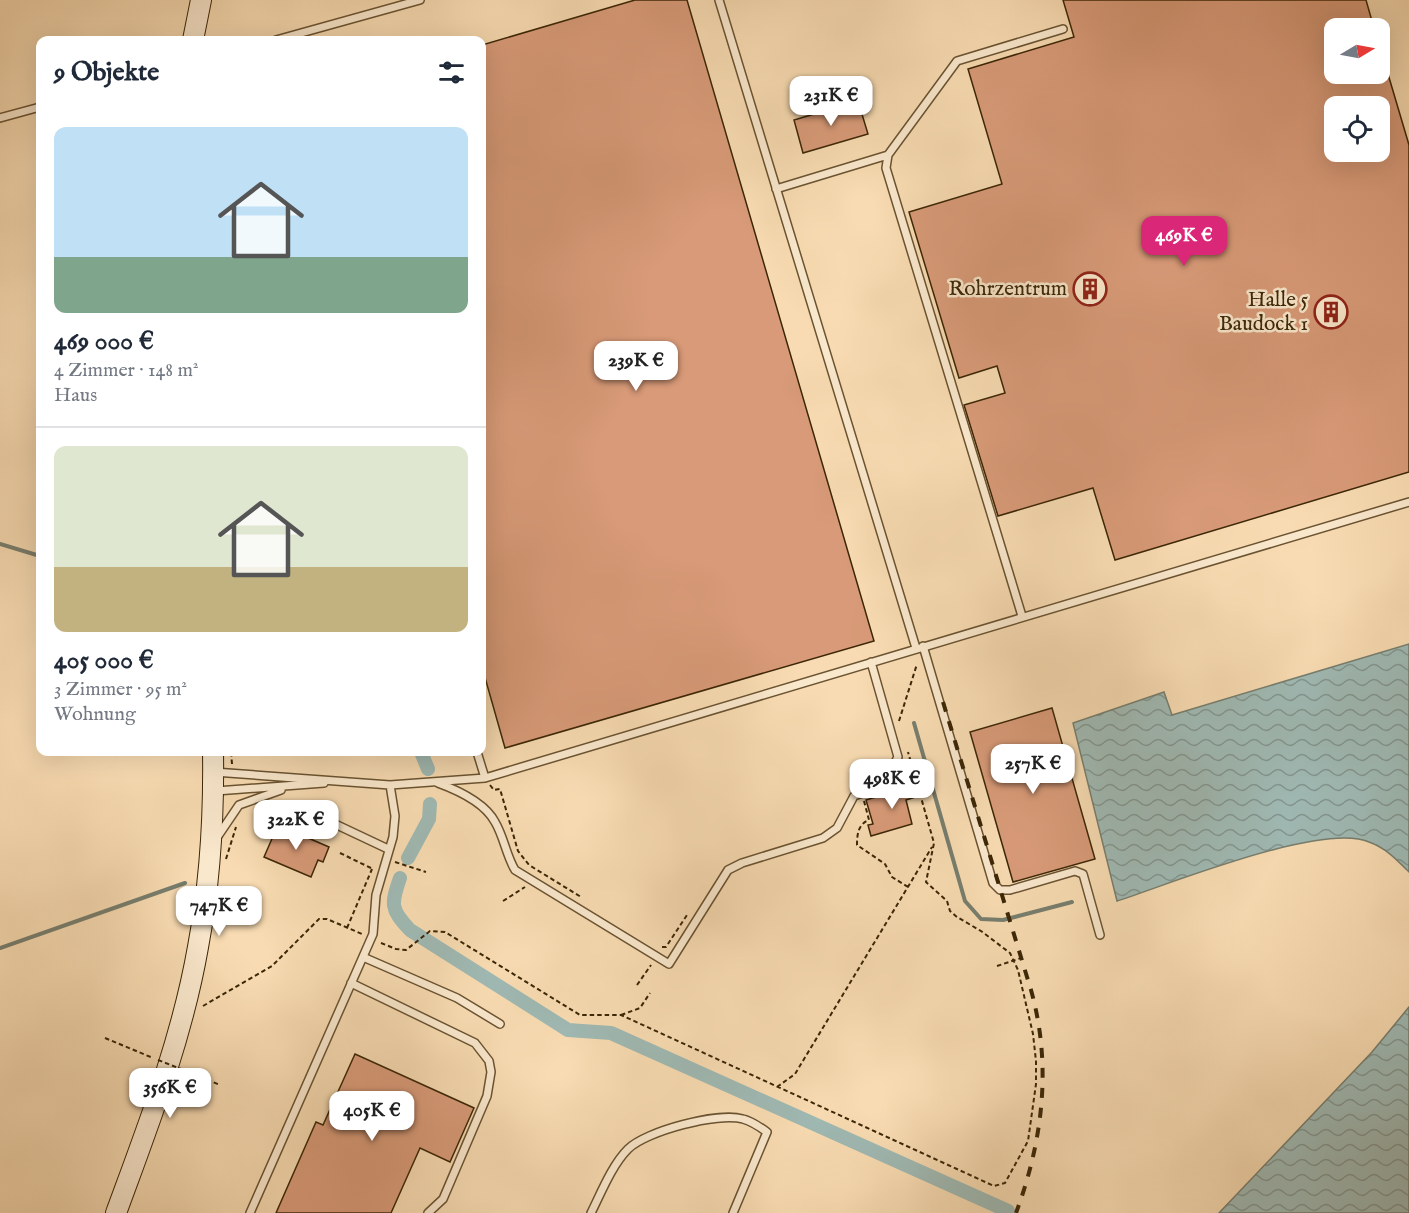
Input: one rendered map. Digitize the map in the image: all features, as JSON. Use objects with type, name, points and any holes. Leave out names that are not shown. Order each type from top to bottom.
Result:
[{"type":"main road","points":[[194,36],[201,0]]},
{"type":"main road","points":[[116,1213],[162,1088],[198,949],[219,778],[214,756]]},
{"type":"lane","points":[[290,36],[420,0]]},
{"type":"lane","points":[[719,0],[993,883],[1000,890],[1010,890],[1075,871],[1083,874],[1100,935]]},
{"type":"lane","points":[[1022,616],[896,208],[886,168],[888,155],[957,62],[1063,29]]},
{"type":"lane","points":[[0,118],[36,108]]},
{"type":"lane","points":[[777,189],[888,155]]},
{"type":"lane","points":[[219,778],[345,781],[390,785],[485,778],[1409,502]]},
{"type":"lane","points":[[436,782],[452,788],[485,809],[496,822],[508,859],[515,870],[669,964],[728,870],[742,862],[823,838],[837,828],[854,796],[883,784],[898,757],[871,662]]},
{"type":"lane","points":[[478,756],[485,778]]},
{"type":"lane","points":[[219,778],[288,787],[345,781]]},
{"type":"lane","points":[[250,1213],[371,938],[376,895],[393,837],[395,816],[390,785]]},
{"type":"lane","points":[[210,855],[222,828],[239,805],[288,787]]},
{"type":"lane","points":[[318,816],[388,849]]},
{"type":"lane","points":[[363,957],[457,998],[500,1024]]},
{"type":"lane","points":[[351,983],[475,1043],[489,1061],[491,1072],[487,1096],[443,1199],[428,1213]]},
{"type":"lane","points":[[591,1213],[622,1156],[637,1140],[661,1131],[729,1117],[745,1119],[767,1132],[733,1213]]},
{"type":"path","points":[[902,731],[899,721],[920,647]]},
{"type":"path","points":[[621,1015],[994,1186],[1005,1183],[1028,1141],[1036,1084],[1033,1034],[1010,953],[957,917],[950,911],[946,901],[926,882],[934,843],[908,751]]},
{"type":"path","points":[[219,778],[229,756]]},
{"type":"path","points":[[485,778],[494,790],[500,789],[518,850],[529,866],[585,900]]},
{"type":"path","points":[[862,793],[869,820],[858,832],[857,845],[885,864],[892,877],[908,887]]},
{"type":"path","points":[[777,1087],[790,1080],[795,1074],[934,843]]},
{"type":"path","points":[[340,853],[371,868]]},
{"type":"path","points":[[395,862],[426,872]]},
{"type":"path","points":[[503,901],[528,884],[531,879]]},
{"type":"path","points":[[652,942],[662,948],[666,947],[692,908]]},
{"type":"path","points":[[194,1009],[219,998],[272,966],[319,920],[327,919],[401,951],[417,943],[424,935],[438,931],[452,936],[580,1015],[621,1015],[640,1008],[650,993]]},
{"type":"path","points":[[637,985],[656,957]]},
{"type":"path","points":[[997,966],[1021,958]]},
{"type":"path","points":[[105,1038],[220,1085]]},
{"type":"water","points":[[1409,644],[1409,872],[1386,851],[1369,842],[1347,838],[1317,840],[1245,858],[1117,901],[1073,723],[1164,692],[1172,715]]},
{"type":"water","points":[[1409,1007],[1409,1213],[1219,1213],[1372,1052]]},
{"type":"building","points":[[635,0],[687,0],[874,641],[505,748],[486,681],[486,44]]},
{"type":"building","name":"Rohrzentrum","points":[[1063,0],[1366,0],[1371,18],[1324,18],[1324,84],[1390,84],[1390,81],[1409,145],[1409,472],[1115,560],[1093,488],[998,516],[964,405],[1005,393],[997,366],[959,378],[909,212],[1002,184],[968,69],[1074,37]]},
{"type":"building","points":[[858,101],[868,134],[803,153],[794,120]]},
{"type":"building","points":[[1052,708],[1095,859],[1013,882],[970,732]]},
{"type":"building","points":[[922,783],[925,794],[906,800],[912,824],[871,836],[868,825],[873,824],[866,800]]},
{"type":"building","points":[[278,825],[329,847],[323,862],[318,860],[311,877],[264,857]]},
{"type":"building","points":[[355,1054],[474,1108],[450,1162],[420,1148],[391,1213],[276,1213],[316,1122],[323,1125]]},
{"type":"waterway","points":[[0,544],[36,555]]},
{"type":"waterway","points":[[914,723],[965,901],[981,919],[1003,920],[1072,902]]},
{"type":"waterway","points":[[423,756],[428,769]]},
{"type":"waterway","points":[[408,858],[429,819],[430,804]]},
{"type":"waterway","points":[[400,878],[394,906],[399,917],[410,930],[568,1030],[611,1033],[1008,1211]]},
{"type":"waterway","points":[[0,948],[185,883]]},
{"type":"railway","points":[[943,702],[1031,990],[1037,1018],[1043,1074],[1042,1102],[1033,1158],[1016,1213]]},
{"type":"place","name":"Rohrzentrum","points":[[1090,289]]},
{"type":"place","name":"Halle 5 Baudock 1","points":[[1331,312]]}]
